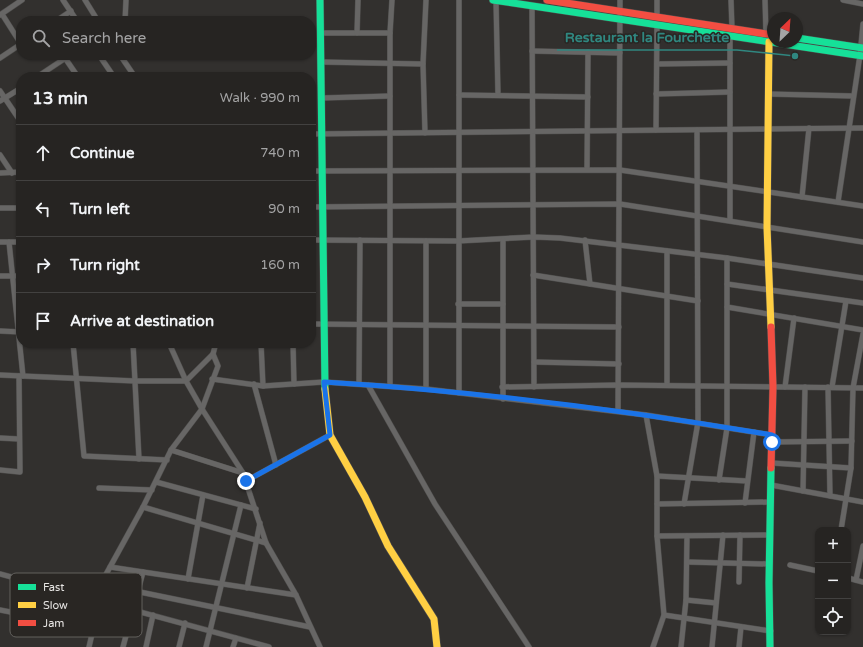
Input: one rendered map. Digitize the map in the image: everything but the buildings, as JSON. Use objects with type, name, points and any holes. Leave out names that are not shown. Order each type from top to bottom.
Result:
[{"type":"street","points":[[16,36],[1,14],[21,0]]},
{"type":"street","points":[[63,0],[74,16]]},
{"type":"street","points":[[84,0],[95,16]]},
{"type":"street","points":[[125,16],[126,0]]},
{"type":"street","points":[[320,0],[324,382],[330,435],[365,496],[388,546],[434,618],[437,647]]},
{"type":"street","points":[[357,33],[358,0]]},
{"type":"street","points":[[390,386],[390,33],[392,0]]},
{"type":"street","points":[[425,133],[423,64],[426,0]]},
{"type":"street","points":[[458,393],[459,0]]},
{"type":"street","points":[[498,95],[495,0],[767,42]]},
{"type":"street","points":[[547,0],[657,18],[767,34]]},
{"type":"street","points":[[618,411],[620,0]]},
{"type":"street","points":[[657,0],[657,18]]},
{"type":"street","points":[[731,0],[732,28]]},
{"type":"street","points":[[765,0],[767,14]]},
{"type":"street","points":[[843,0],[863,4]]},
{"type":"street","points":[[532,6],[534,387]]},
{"type":"street","points":[[64,16],[71,12]]},
{"type":"street","points":[[838,202],[853,96],[862,56],[861,47],[863,24]]},
{"type":"street","points":[[656,130],[657,25]]},
{"type":"street","points":[[321,33],[390,33]]},
{"type":"street","points":[[730,36],[730,220]]},
{"type":"street","points":[[803,39],[861,47]]},
{"type":"street","points":[[0,58],[16,47]]},
{"type":"street","points":[[803,47],[862,56]]},
{"type":"street","points":[[769,48],[767,265],[773,387],[770,535],[770,647]]},
{"type":"street","points":[[532,51],[620,53]]},
{"type":"street","points":[[587,169],[588,52]]},
{"type":"street","points":[[45,72],[62,60]]},
{"type":"street","points":[[66,60],[75,72]]},
{"type":"street","points":[[102,60],[111,72]]},
{"type":"street","points":[[125,60],[132,72]]},
{"type":"street","points":[[321,62],[423,64]]},
{"type":"street","points":[[657,64],[730,63]]},
{"type":"street","points":[[0,90],[16,114]]},
{"type":"street","points":[[0,101],[16,91]]},
{"type":"street","points":[[656,94],[730,92]]},
{"type":"street","points":[[768,94],[853,96]]},
{"type":"street","points":[[459,95],[588,97]]},
{"type":"street","points":[[321,98],[390,96]]},
{"type":"street","points":[[802,197],[809,128]]},
{"type":"street","points":[[316,134],[863,128]]},
{"type":"street","points":[[684,504],[698,422],[697,130]]},
{"type":"street","points":[[0,155],[12,173]]},
{"type":"street","points":[[316,171],[620,170],[863,206]]},
{"type":"street","points":[[0,173],[16,173]]},
{"type":"street","points":[[316,206],[533,206],[620,204],[863,242]]},
{"type":"street","points":[[0,208],[16,208]]},
{"type":"street","points":[[316,240],[458,241],[503,240],[534,237],[585,240],[727,258],[863,278]]},
{"type":"street","points":[[359,384],[360,240]]},
{"type":"street","points":[[503,240],[503,398]]},
{"type":"street","points":[[585,240],[590,284]]},
{"type":"street","points":[[426,241],[426,389]]},
{"type":"street","points":[[0,242],[16,242]]},
{"type":"street","points":[[9,242],[16,300]]},
{"type":"street","points":[[667,251],[667,386]]},
{"type":"street","points":[[718,480],[727,428],[727,258]]},
{"type":"street","points":[[533,275],[698,302]]},
{"type":"street","points":[[0,276],[13,276]]},
{"type":"street","points":[[727,284],[863,303]]},
{"type":"street","points":[[830,496],[830,387],[846,301]]},
{"type":"street","points":[[458,304],[503,304]]},
{"type":"street","points":[[727,307],[863,330]]},
{"type":"street","points":[[785,387],[794,318]]},
{"type":"street","points":[[316,324],[619,327]]},
{"type":"street","points":[[0,331],[16,332]]},
{"type":"street","points":[[841,527],[851,468],[853,388],[863,334]]},
{"type":"street","points":[[0,470],[20,472],[20,348]]},
{"type":"street","points":[[73,348],[84,456],[167,460]]},
{"type":"street","points":[[133,348],[139,459]]},
{"type":"street","points":[[171,348],[186,381],[202,409],[243,473],[261,522],[266,543],[296,595],[320,647]]},
{"type":"street","points":[[0,375],[135,381],[186,381],[213,354],[215,348]]},
{"type":"street","points":[[262,348],[264,386]]},
{"type":"street","points":[[293,348],[294,384]]},
{"type":"street","points":[[107,573],[152,490],[171,450],[202,409],[218,366],[213,354]]},
{"type":"street","points":[[534,362],[618,364]]},
{"type":"street","points":[[212,379],[264,386],[324,382],[426,389],[618,411],[698,422],[754,432],[772,438],[804,442],[852,441]]},
{"type":"street","points":[[254,384],[276,464]]},
{"type":"street","points":[[368,385],[435,504],[530,647]]},
{"type":"street","points":[[502,387],[618,385],[863,388]]},
{"type":"street","points":[[803,491],[805,387]]},
{"type":"street","points":[[646,415],[657,476],[657,536],[664,615],[653,647]]},
{"type":"street","points":[[745,503],[754,432]]},
{"type":"street","points":[[246,481],[330,435]]},
{"type":"street","points":[[0,438],[19,438]]},
{"type":"street","points":[[171,450],[243,473]]},
{"type":"street","points":[[772,463],[851,468]]},
{"type":"street","points":[[657,476],[747,481]]},
{"type":"street","points":[[156,482],[256,509]]},
{"type":"street","points":[[771,485],[863,502]]},
{"type":"street","points":[[99,488],[152,490]]},
{"type":"street","points":[[188,578],[203,495]]},
{"type":"street","points":[[657,504],[771,502]]},
{"type":"street","points":[[206,647],[241,505]]},
{"type":"street","points":[[143,507],[266,543]]},
{"type":"street","points":[[247,588],[261,522]]},
{"type":"street","points":[[712,647],[723,535]]},
{"type":"street","points":[[739,582],[740,535]]},
{"type":"street","points":[[657,536],[770,535]]},
{"type":"street","points":[[681,647],[686,600],[687,536]]},
{"type":"street","points":[[856,580],[863,546]]},
{"type":"street","points":[[687,562],[770,564]]},
{"type":"street","points":[[790,565],[815,570]]},
{"type":"street","points":[[110,567],[296,595]]},
{"type":"street","points":[[0,574],[10,576]]},
{"type":"street","points":[[851,579],[863,582]]},
{"type":"street","points":[[142,592],[310,627]]},
{"type":"street","points":[[686,600],[716,603]]},
{"type":"street","points":[[0,610],[10,612]]},
{"type":"street","points":[[142,612],[269,647]]},
{"type":"street","points":[[146,647],[153,615]]},
{"type":"street","points":[[664,615],[771,631]]},
{"type":"street","points":[[179,647],[185,624]]},
{"type":"street","points":[[739,647],[741,627]]},
{"type":"street","points":[[89,647],[92,637]]},
{"type":"street","points":[[123,647],[126,637]]},
{"type":"street","points":[[233,647],[236,638]]},
{"type":"traffic: fast","points":[[320,0],[325,389]]},
{"type":"traffic: fast","points":[[493,0],[863,56]]},
{"type":"traffic: fast","points":[[803,39],[863,48]]},
{"type":"traffic: fast","points":[[770,647],[769,583],[771,468]]},
{"type":"traffic: slow","points":[[769,48],[767,227],[771,327]]},
{"type":"traffic: slow","points":[[325,389],[330,435],[365,497],[388,546],[434,619],[437,647]]},
{"type":"traffic: jam","points":[[547,0],[767,34]]},
{"type":"traffic: jam","points":[[771,327],[773,387],[771,468]]},
{"type":"place","name":"Restaurant la Fourchette","points":[[795,56]]},
{"type":"route","points":[[246,481],[330,435],[324,382],[426,389],[618,411],[698,422],[772,435],[772,442]]}]
